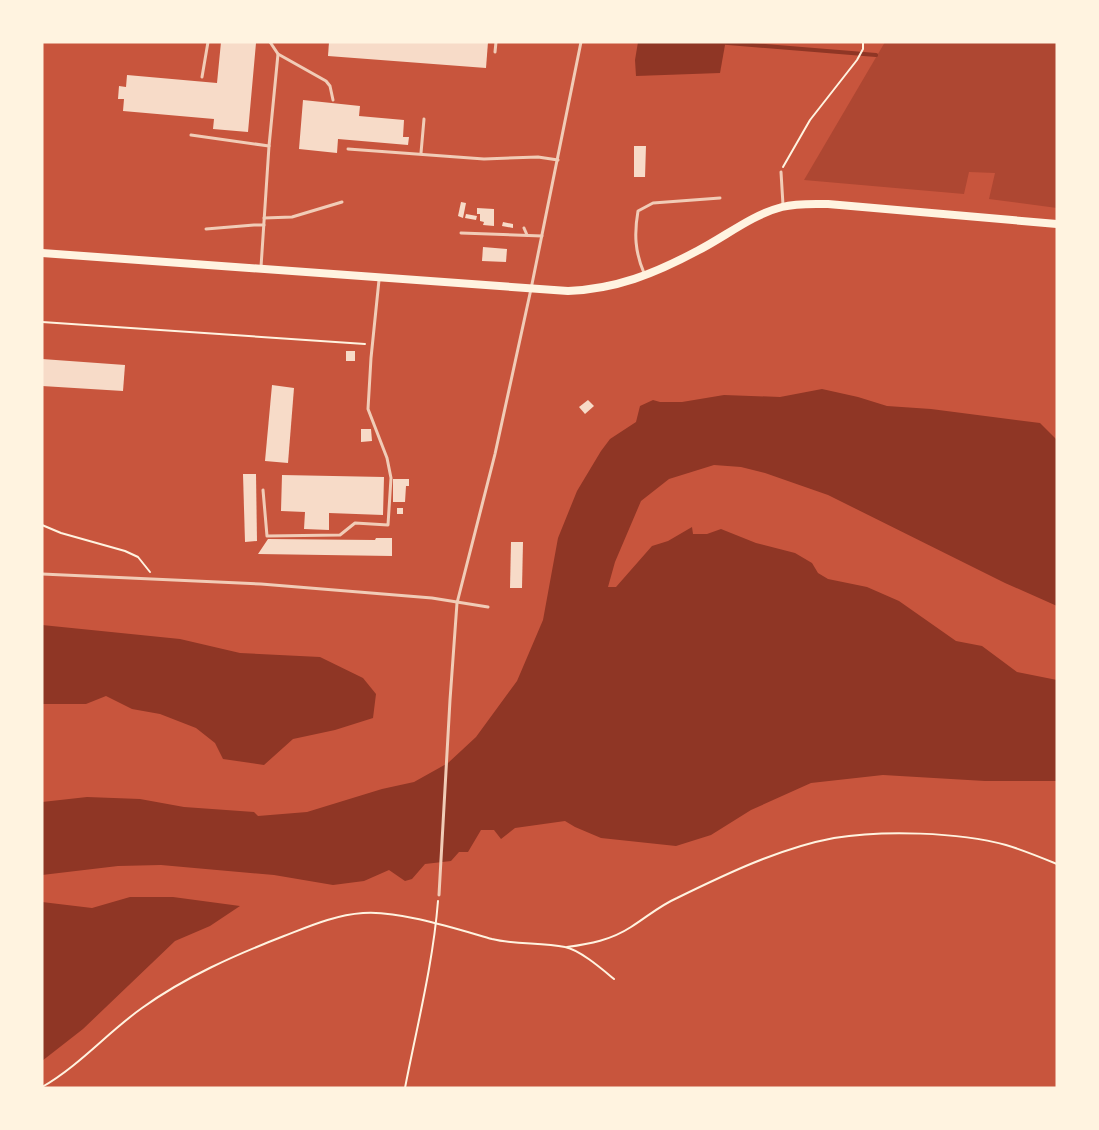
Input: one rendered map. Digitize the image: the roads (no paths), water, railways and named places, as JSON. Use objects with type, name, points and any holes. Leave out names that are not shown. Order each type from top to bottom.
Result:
[{"type":"main road","points":[[42,253],[531,289],[589,290],[617,285],[645,276],[696,252],[767,212],[784,207],[828,204],[1057,224]]},
{"type":"lane","points":[[202,77],[208,42]]},
{"type":"lane","points":[[270,42],[278,54],[326,81],[330,86],[333,100]]},
{"type":"lane","points":[[495,52],[496,42]]},
{"type":"lane","points":[[439,895],[457,603],[495,454],[581,42]]},
{"type":"lane","points":[[261,269],[278,54]]},
{"type":"lane","points":[[421,153],[424,119]]},
{"type":"lane","points":[[191,135],[269,146]]},
{"type":"lane","points":[[348,149],[484,159],[538,157],[558,160]]},
{"type":"lane","points":[[781,172],[784,207]]},
{"type":"lane","points":[[645,276],[635,248],[638,211],[653,203],[720,198]]},
{"type":"lane","points":[[264,218],[292,217],[342,202]]},
{"type":"lane","points":[[206,230],[264,225]]},
{"type":"lane","points":[[524,228],[527,235]]},
{"type":"lane","points":[[461,233],[542,236]]},
{"type":"lane","points":[[263,490],[267,536],[340,535],[355,522],[388,525],[391,478],[387,458],[368,409],[379,278]]},
{"type":"lane","points":[[42,574],[261,584],[432,598],[488,607]]},
{"type":"waterway","points":[[716,42],[876,55]]}]
